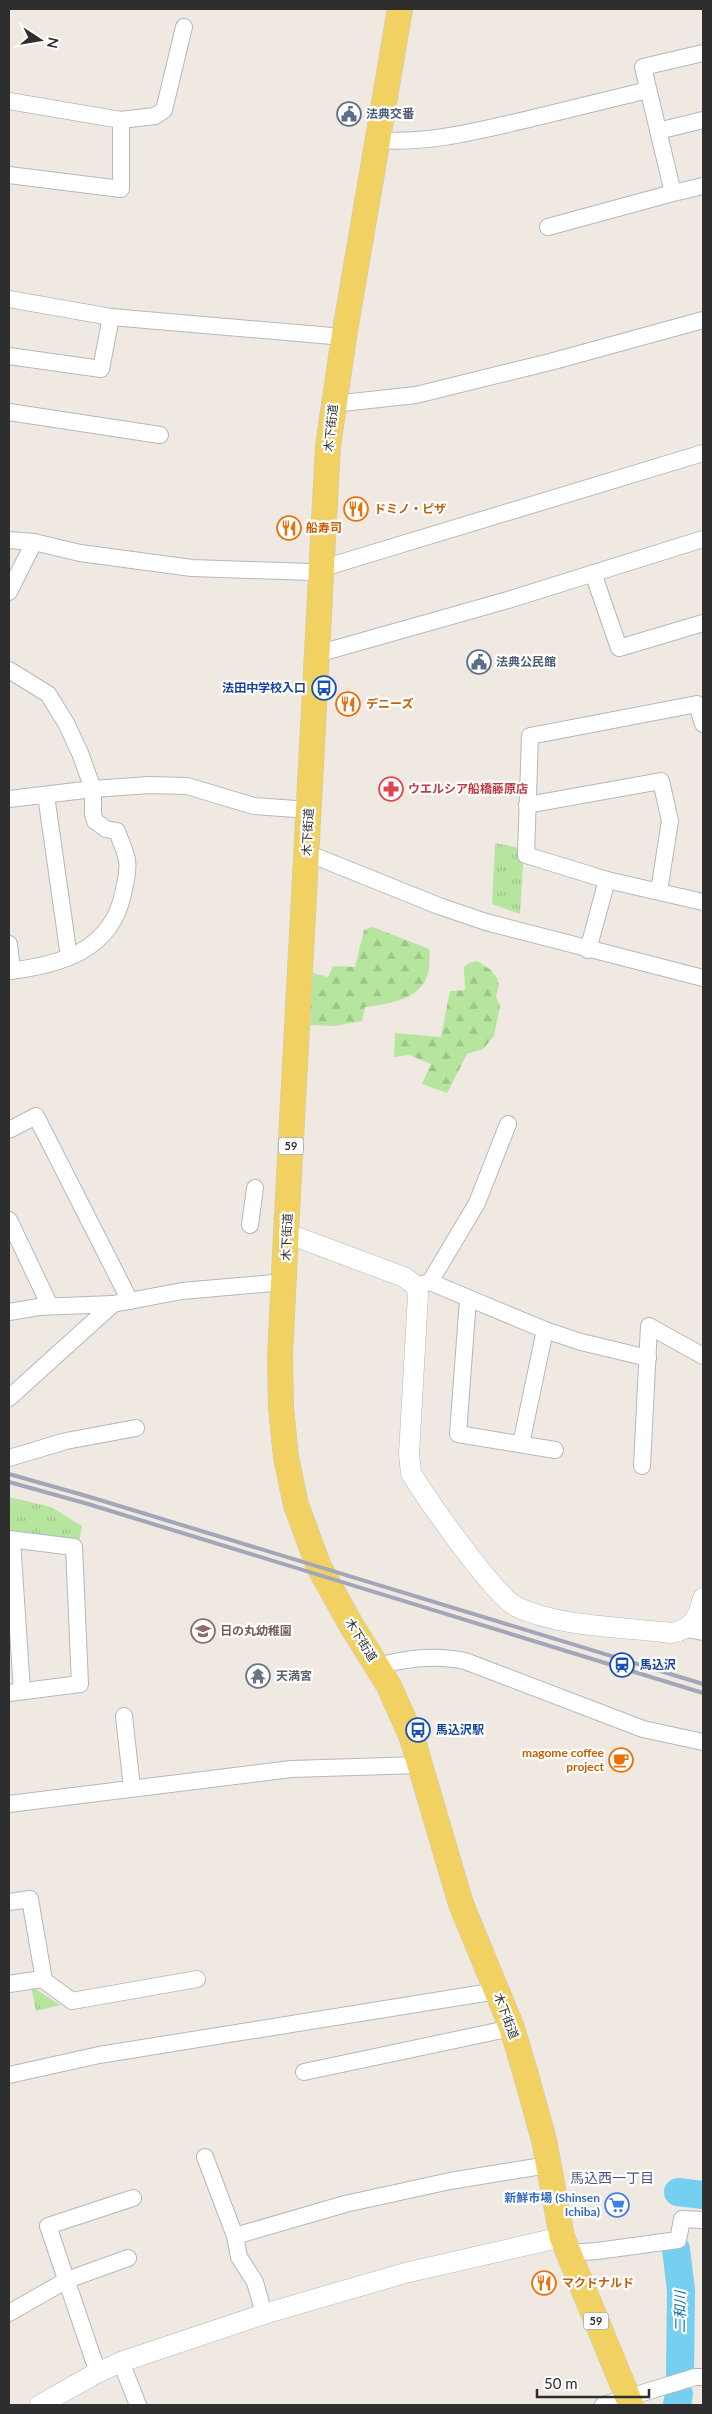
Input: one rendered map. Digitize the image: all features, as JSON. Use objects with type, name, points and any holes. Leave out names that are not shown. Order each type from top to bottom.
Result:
[{"type":"main road","name":"木下街道","points":[[400,9],[333,404],[320,568],[310,810],[286,1233],[286,1282],[280,1357],[281,1408],[291,1485],[304,1530],[319,1567],[350,1623],[400,1705],[462,1904],[512,2028],[535,2106],[564,2245],[629,2401]]},
{"type":"street","points":[[9,101],[121,120],[155,116],[164,110],[184,27]]},
{"type":"street","points":[[673,193],[643,67],[703,53]]},
{"type":"street","points":[[378,140],[437,139],[648,90]]},
{"type":"street","points":[[9,175],[121,189],[121,120]]},
{"type":"street","points":[[658,130],[703,120]]},
{"type":"street","points":[[548,227],[703,186]]},
{"type":"street","points":[[9,299],[111,317],[344,337]]},
{"type":"street","points":[[9,356],[101,369],[111,317]]},
{"type":"street","points":[[333,404],[416,395],[541,364],[703,320]]},
{"type":"street","points":[[9,412],[160,435]]},
{"type":"street","points":[[9,540],[34,542],[80,553],[192,568],[310,572],[703,454]]},
{"type":"street","points":[[317,654],[593,574],[703,539]]},
{"type":"street","points":[[9,592],[34,542]]},
{"type":"street","points":[[593,574],[619,648],[703,623]]},
{"type":"street","points":[[9,670],[48,694],[66,723],[93,789],[93,814],[96,821],[106,829],[117,831],[128,861],[121,903],[109,929],[98,940],[69,957],[52,964],[10,971],[9,944]]},
{"type":"street","points":[[703,724],[697,704],[530,736],[526,855],[607,880],[703,902]]},
{"type":"street","points":[[528,805],[661,781],[670,821],[659,891]]},
{"type":"street","points":[[9,799],[93,789],[186,786],[254,806],[310,810]]},
{"type":"street","points":[[46,795],[69,957]]},
{"type":"street","points":[[307,853],[454,912],[588,950],[703,978]]},
{"type":"street","points":[[588,950],[607,880]]},
{"type":"street","points":[[9,1130],[36,1116],[130,1301]]},
{"type":"street","points":[[508,1124],[477,1203],[423,1284],[418,1295],[409,1466],[416,1480],[497,1591],[516,1607],[561,1620],[671,1633],[695,1631],[697,1616],[703,1598]]},
{"type":"street","points":[[250,1225],[255,1188]]},
{"type":"street","points":[[9,1220],[50,1306]]},
{"type":"street","points":[[286,1233],[468,1299],[545,1330],[581,1342],[648,1358]]},
{"type":"street","points":[[9,1312],[50,1306],[113,1304],[182,1292],[286,1282]]},
{"type":"street","points":[[468,1299],[458,1434],[555,1450]]},
{"type":"street","points":[[9,1398],[113,1304]]},
{"type":"street","points":[[642,1466],[649,1326],[703,1356]]},
{"type":"street","points":[[522,1444],[545,1330]]},
{"type":"street","points":[[9,1458],[66,1441],[136,1428]]},
{"type":"street","points":[[10,1539],[74,1547],[80,1684],[15,1692],[10,1539]]},
{"type":"street","points":[[377,1666],[426,1657],[450,1657],[643,1729],[703,1742]]},
{"type":"street","points":[[124,1716],[132,1788]]},
{"type":"street","points":[[9,1804],[291,1769],[420,1765]]},
{"type":"street","points":[[9,1902],[30,1899],[44,1980]]},
{"type":"street","points":[[9,1984],[42,1979],[72,2001],[197,1980]]},
{"type":"street","points":[[9,2075],[99,2055],[496,1991]]},
{"type":"street","points":[[304,2072],[512,2028]]},
{"type":"street","points":[[205,2157],[235,2236],[238,2257],[255,2282],[264,2314]]},
{"type":"street","points":[[235,2236],[345,2204],[450,2181],[548,2165]]},
{"type":"street","points":[[98,2373],[48,2226],[133,2198]]},
{"type":"street","points":[[40,2405],[121,2362],[264,2314],[405,2273],[564,2245],[597,2251],[678,2240],[682,2219],[703,2220]]},
{"type":"street","points":[[9,2313],[66,2280],[128,2258]]},
{"type":"street","points":[[121,2362],[138,2405]]},
{"type":"street","points":[[603,2405],[629,2401],[695,2377],[703,2377]]},
{"type":"green space","points":[[495,843],[524,849],[520,914],[492,904]]},
{"type":"green space","points":[[373,927],[429,949],[427,977],[421,987],[403,999],[365,1007],[362,1021],[335,1026],[310,1025],[313,973],[328,977],[333,966],[355,967],[364,930]]},
{"type":"green space","points":[[477,961],[491,970],[497,978],[499,986],[496,997],[500,1006],[494,1036],[483,1049],[467,1054],[447,1093],[422,1084],[431,1064],[409,1055],[394,1057],[395,1033],[441,1037],[450,991],[465,990],[464,967],[469,963]]},
{"type":"green space","points":[[9,1497],[51,1507],[82,1526],[79,1542],[9,1533]]},
{"type":"green space","points":[[31,1986],[60,2005],[36,2011]]},
{"type":"waterway","name":"二和川","points":[[678,2192],[703,2195]]},
{"type":"waterway","name":"二和川","points":[[676,2249],[681,2290],[680,2375]]},
{"type":"waterway","name":"二和川","points":[[677,2405],[679,2394]]},
{"type":"railway","points":[[9,1474],[703,1684]]},
{"type":"railway","points":[[9,1482],[88,1504],[703,1693]]},
{"type":"place","name":"法典交番","points":[[349,114]]},
{"type":"place","name":"ドミノ・ピザ","points":[[356,509]]},
{"type":"place","name":"船寿司","points":[[289,528]]},
{"type":"place","name":"法典公民館","points":[[479,662]]},
{"type":"place","name":"法田中学校入口","points":[[324,688]]},
{"type":"place","name":"デニーズ","points":[[348,704]]},
{"type":"place","name":"ウエルシア船橋藤原店","points":[[391,789]]},
{"type":"place","name":"日の丸幼稚園","points":[[203,1631]]},
{"type":"place","name":"馬込沢","points":[[622,1665]]},
{"type":"place","name":"天満宮","points":[[258,1676]]},
{"type":"place","name":"馬込沢駅","points":[[418,1730]]},
{"type":"place","name":"magome coffee project","points":[[621,1760]]},
{"type":"place","name":"新鮮市場 (Shinsen Ichiba)","points":[[617,2205]]},
{"type":"place","name":"マクドナルド","points":[[544,2283]]},
{"type":"district","name":"馬込西一丁目","points":[[612,2178]]}]
